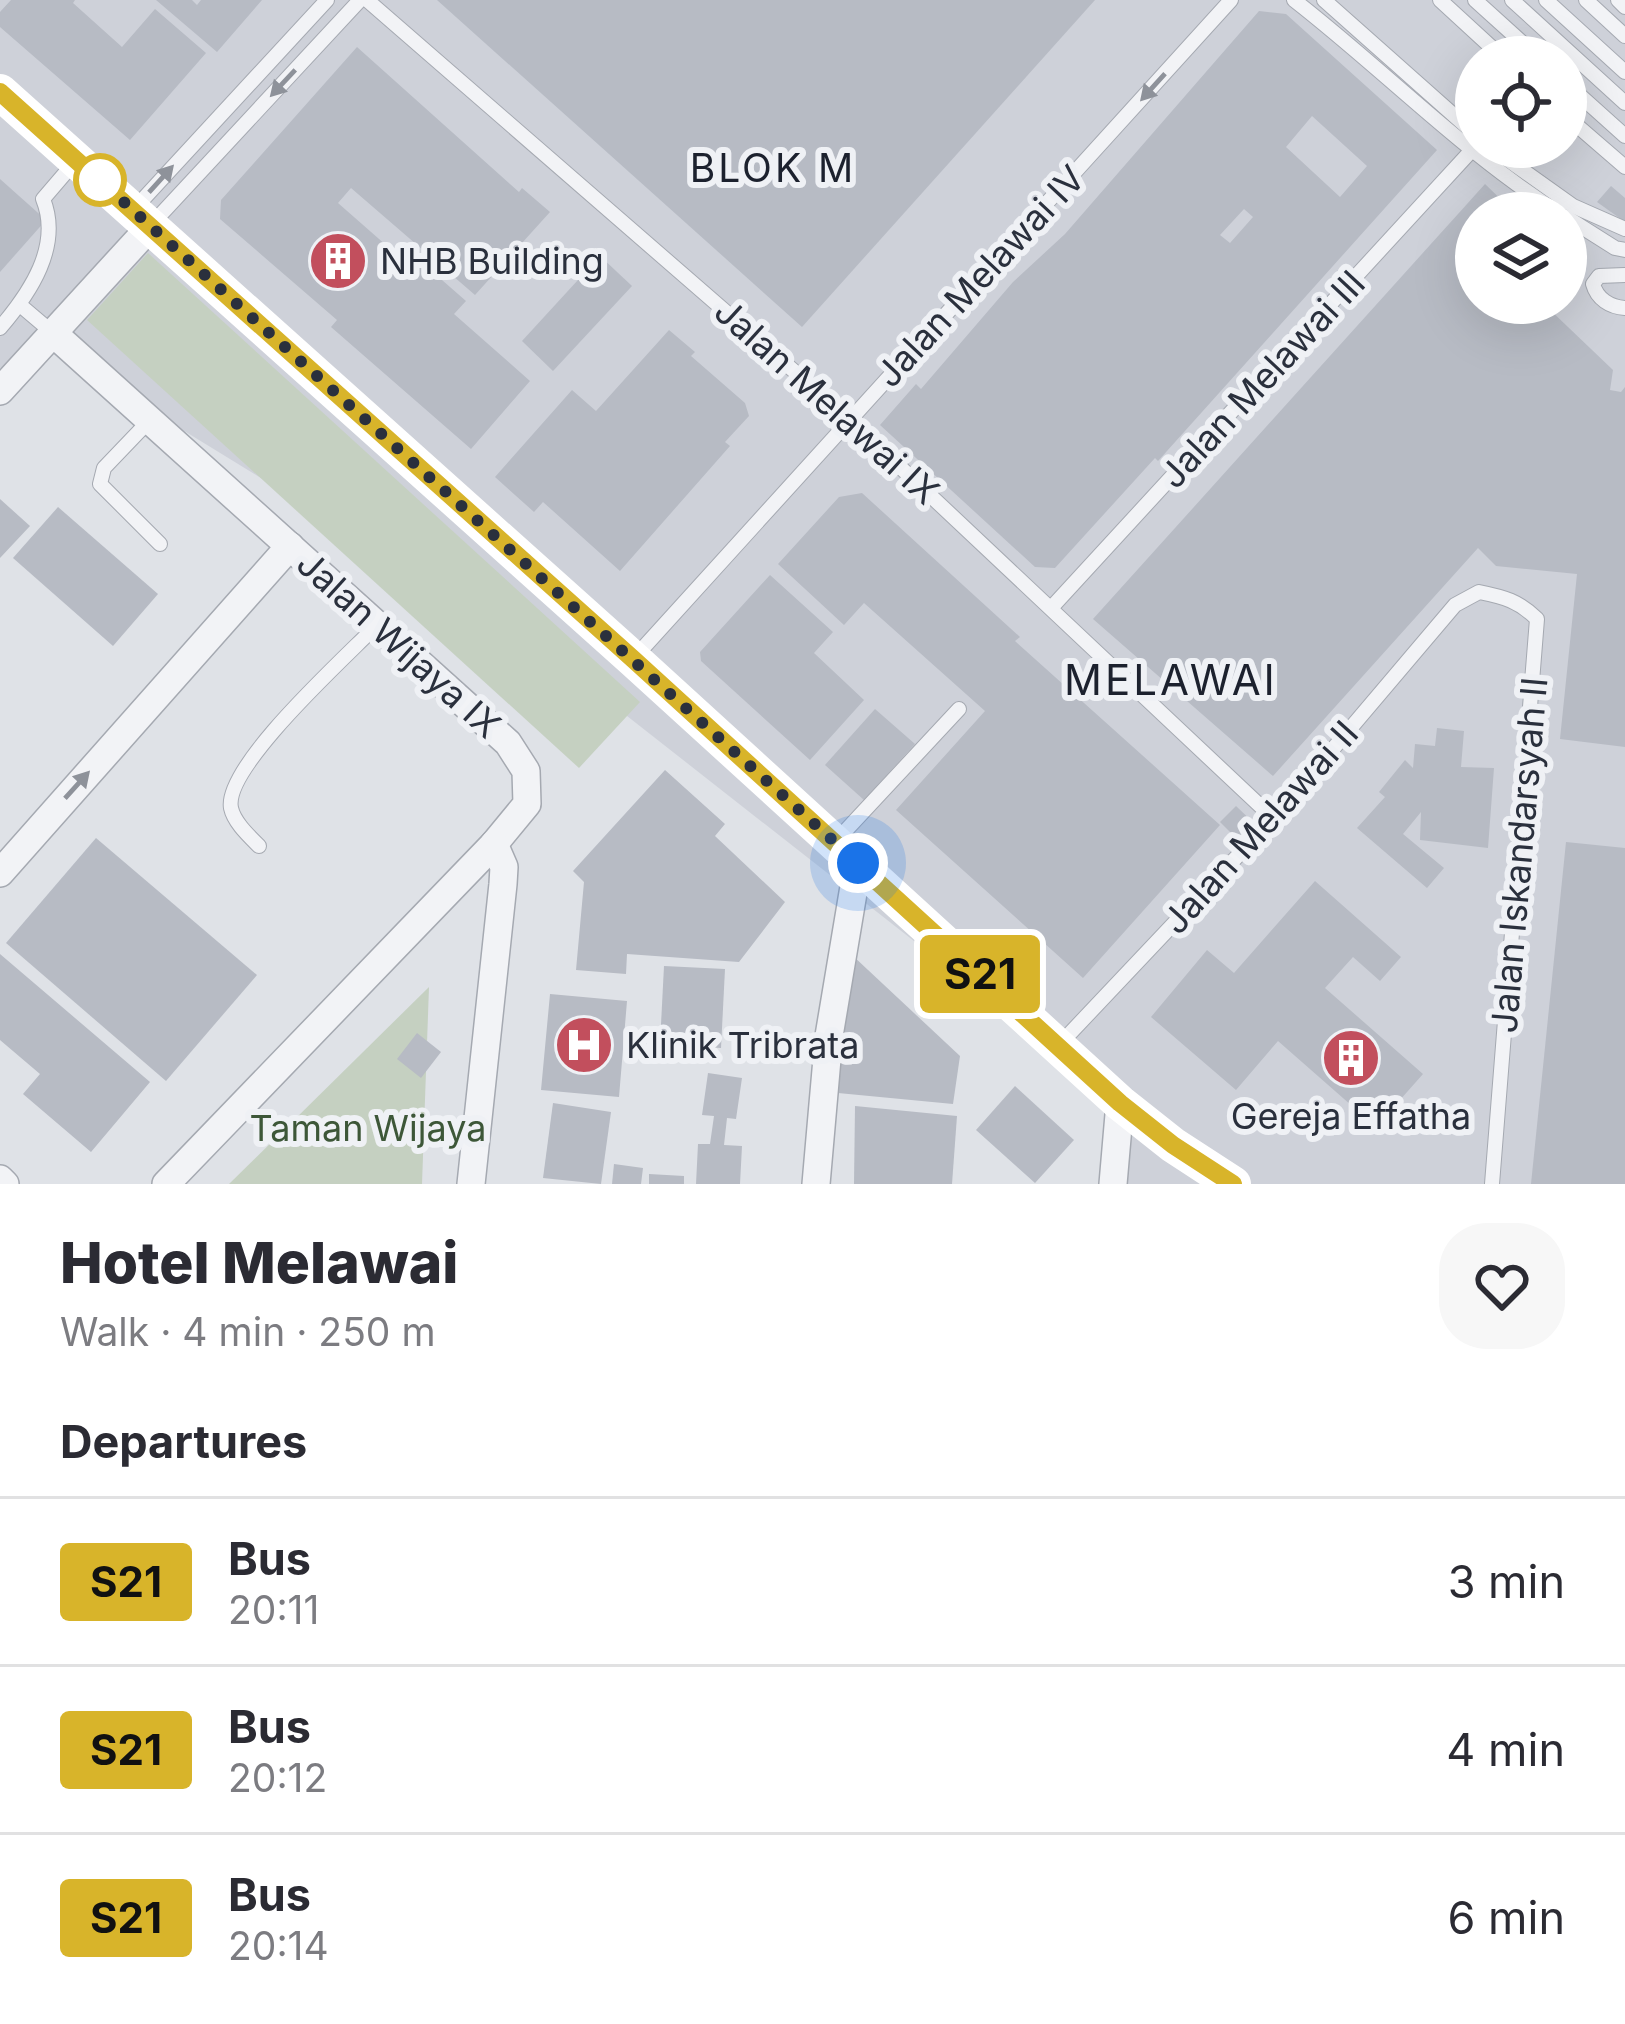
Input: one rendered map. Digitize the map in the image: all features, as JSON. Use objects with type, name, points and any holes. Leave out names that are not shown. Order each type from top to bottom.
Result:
[{"type":"main road","points":[[0,92],[1120,1103],[1233,1184]]},
{"type":"street","points":[[0,391],[53,333],[141,219]]},
{"type":"street","name":"Jalan Wijaya IX","points":[[53,333],[508,743],[526,771],[527,804],[494,844],[166,1184]]},
{"type":"street","points":[[0,873],[290,546]]},
{"type":"street","points":[[471,1184],[504,867],[494,844]]},
{"type":"street","points":[[816,1184],[846,853]]},
{"type":"street","points":[[1113,1184],[1120,1103]]},
{"type":"lane","points":[[141,219],[327,0]]},
{"type":"lane","points":[[141,219],[363,0]]},
{"type":"lane","name":"Jalan Melawai IX","points":[[363,0],[848,418],[1273,818]]},
{"type":"lane","name":"Jalan Melawai IV","points":[[633,659],[1232,0]]},
{"type":"lane","points":[[1294,0],[1455,128]]},
{"type":"lane","points":[[1324,0],[1455,125]]},
{"type":"lane","points":[[1440,0],[1479,36]]},
{"type":"lane","points":[[1475,0],[1515,36]]},
{"type":"lane","points":[[1512,0],[1625,103]]},
{"type":"lane","points":[[1546,0],[1625,72]]},
{"type":"lane","points":[[1586,0],[1625,35]]},
{"type":"lane","points":[[1618,0],[1625,7]]},
{"type":"lane","points":[[1587,102],[1625,136]]},
{"type":"lane","points":[[1587,134],[1625,167]]},
{"type":"lane","points":[[0,328],[31,289],[52,221],[43,200],[76,160]]},
{"type":"lane","name":"Jalan Melawai III","points":[[1052,607],[1455,164]]},
{"type":"lane","points":[[1496,168],[1527,192]]},
{"type":"lane","points":[[1520,168],[1573,206],[1625,229]]},
{"type":"lane","points":[[1587,230],[1625,250]]},
{"type":"lane","points":[[1625,275],[1599,276],[1593,284],[1596,294],[1613,307],[1625,308]]},
{"type":"lane","points":[[20,305],[53,333]]},
{"type":"lane","points":[[149,421],[104,468],[100,484],[160,544]]},
{"type":"lane","name":"Jalan Iskandarsyah II","points":[[1455,605],[1479,592],[1522,604],[1538,619],[1492,1184]]},
{"type":"lane","name":"Jalan Melawai II","points":[[1059,1045],[1273,818],[1455,605]]},
{"type":"lane","points":[[259,846],[231,810],[239,776],[263,742],[377,625]]},
{"type":"lane","points":[[846,853],[959,709]]},
{"type":"shaded area","points":[[0,0],[1625,0],[1625,1184],[1113,1184],[1109,1094],[548,654],[54,351],[0,368]]},
{"type":"green space","points":[[148,253],[640,702],[579,768],[87,320]]},
{"type":"green space","name":"Taman Wijaya","points":[[429,987],[422,1184],[229,1184]]},
{"type":"building","points":[[11,0],[75,0],[122,47],[155,9],[206,53],[130,140],[0,27],[0,12]]},
{"type":"building","points":[[156,0],[192,0],[197,5],[201,0],[262,0],[217,52]]},
{"type":"building","points":[[437,0],[1095,0],[802,327]]},
{"type":"building","points":[[1259,11],[1286,14],[1437,150],[1158,461],[1155,458],[1055,568],[1035,567],[880,425],[916,384],[921,389],[1013,282],[1065,234]],"holes":[[[1312,116],[1367,166],[1340,197],[1286,147]],[[1244,209],[1253,217],[1230,243],[1220,235]]]},
{"type":"building","points":[[357,47],[519,192],[522,188],[550,212],[475,295],[351,188],[338,203],[395,253],[402,245],[466,301],[454,314],[530,381],[471,449],[331,327],[337,320],[220,219],[221,200]]},
{"type":"building","points":[[0,179],[46,220],[0,272]]},
{"type":"building","points":[[1611,186],[1625,198],[1625,222],[1597,202]]},
{"type":"building","points":[[1455,217],[1455,324],[1565,324],[1613,370],[1610,390],[1621,392],[1625,387],[1625,747],[1560,739],[1577,574],[1496,566],[1478,548],[1273,776],[1093,619]]},
{"type":"building","points":[[600,256],[632,286],[553,371],[522,341]]},
{"type":"building","points":[[669,330],[745,403],[749,416],[725,442],[730,446],[620,571],[543,502],[534,512],[495,477],[572,390],[596,411]]},
{"type":"building","points":[[862,493],[1020,637],[1015,641],[1220,825],[1083,978],[896,810],[985,711],[864,603],[844,625],[778,564],[839,497]]},
{"type":"building","points":[[0,499],[30,526],[0,558]]},
{"type":"building","points":[[58,507],[158,594],[113,646],[13,558]]},
{"type":"building","points":[[770,575],[833,632],[814,653],[864,700],[810,760],[701,661],[700,652]]},
{"type":"building","points":[[875,709],[915,744],[864,800],[825,765]]},
{"type":"building","points":[[1437,728],[1464,731],[1461,767],[1494,768],[1488,848],[1420,840],[1421,812],[1403,834],[1444,868],[1427,888],[1357,828],[1385,797],[1379,792],[1405,760],[1413,768],[1415,744],[1435,746]]},
{"type":"building","points":[[665,770],[725,824],[715,836],[785,902],[739,962],[627,954],[626,974],[576,970],[584,882],[573,871]]},
{"type":"building","points":[[1236,806],[1259,828],[1243,845],[1220,822]]},
{"type":"building","points":[[96,838],[257,975],[166,1081],[6,943]]},
{"type":"building","points":[[1566,842],[1625,848],[1625,1184],[1531,1184]]},
{"type":"building","points":[[1315,881],[1401,957],[1380,981],[1353,957],[1325,988],[1423,1074],[1376,1127],[1278,1041],[1236,1090],[1151,1017],[1207,950],[1234,973]]},
{"type":"building","points":[[0,954],[150,1082],[91,1152],[23,1094],[40,1074],[0,1040]]},
{"type":"building","points":[[852,955],[960,1056],[953,1104],[838,1093]]},
{"type":"building","points":[[664,966],[725,969],[721,1048],[660,1044]]},
{"type":"building","name":"Klinik Tribrata","points":[[550,994],[627,1001],[619,1097],[541,1090]]},
{"type":"building","points":[[417,1033],[441,1052],[421,1078],[397,1059]]},
{"type":"building","points":[[708,1073],[742,1078],[736,1119],[727,1118],[724,1145],[742,1146],[740,1184],[696,1184],[698,1144],[710,1144],[714,1116],[702,1115]]},
{"type":"building","points":[[1015,1086],[1074,1140],[1035,1183],[976,1130]]},
{"type":"building","points":[[553,1103],[611,1112],[601,1184],[543,1178]]},
{"type":"building","points":[[855,1106],[957,1116],[952,1184],[854,1184]]},
{"type":"building","points":[[614,1164],[643,1168],[641,1184],[612,1184]]},
{"type":"building","points":[[649,1174],[684,1176],[684,1184],[649,1184]]},
{"type":"bus line","name":"S21","points":[[0,92],[1120,1103],[1233,1184]]},
{"type":"place","name":"NHB Building","points":[[338,261]]},
{"type":"place","name":"Klinik Tribrata","points":[[584,1045]]},
{"type":"place","name":"Gereja Effatha","points":[[1351,1058]]},
{"type":"district","name":"BLOK M","points":[[773,167]]},
{"type":"district","name":"MELAWAI","points":[[1171,679]]},
{"type":"route","points":[[100,180],[96,177],[858,863]]}]
